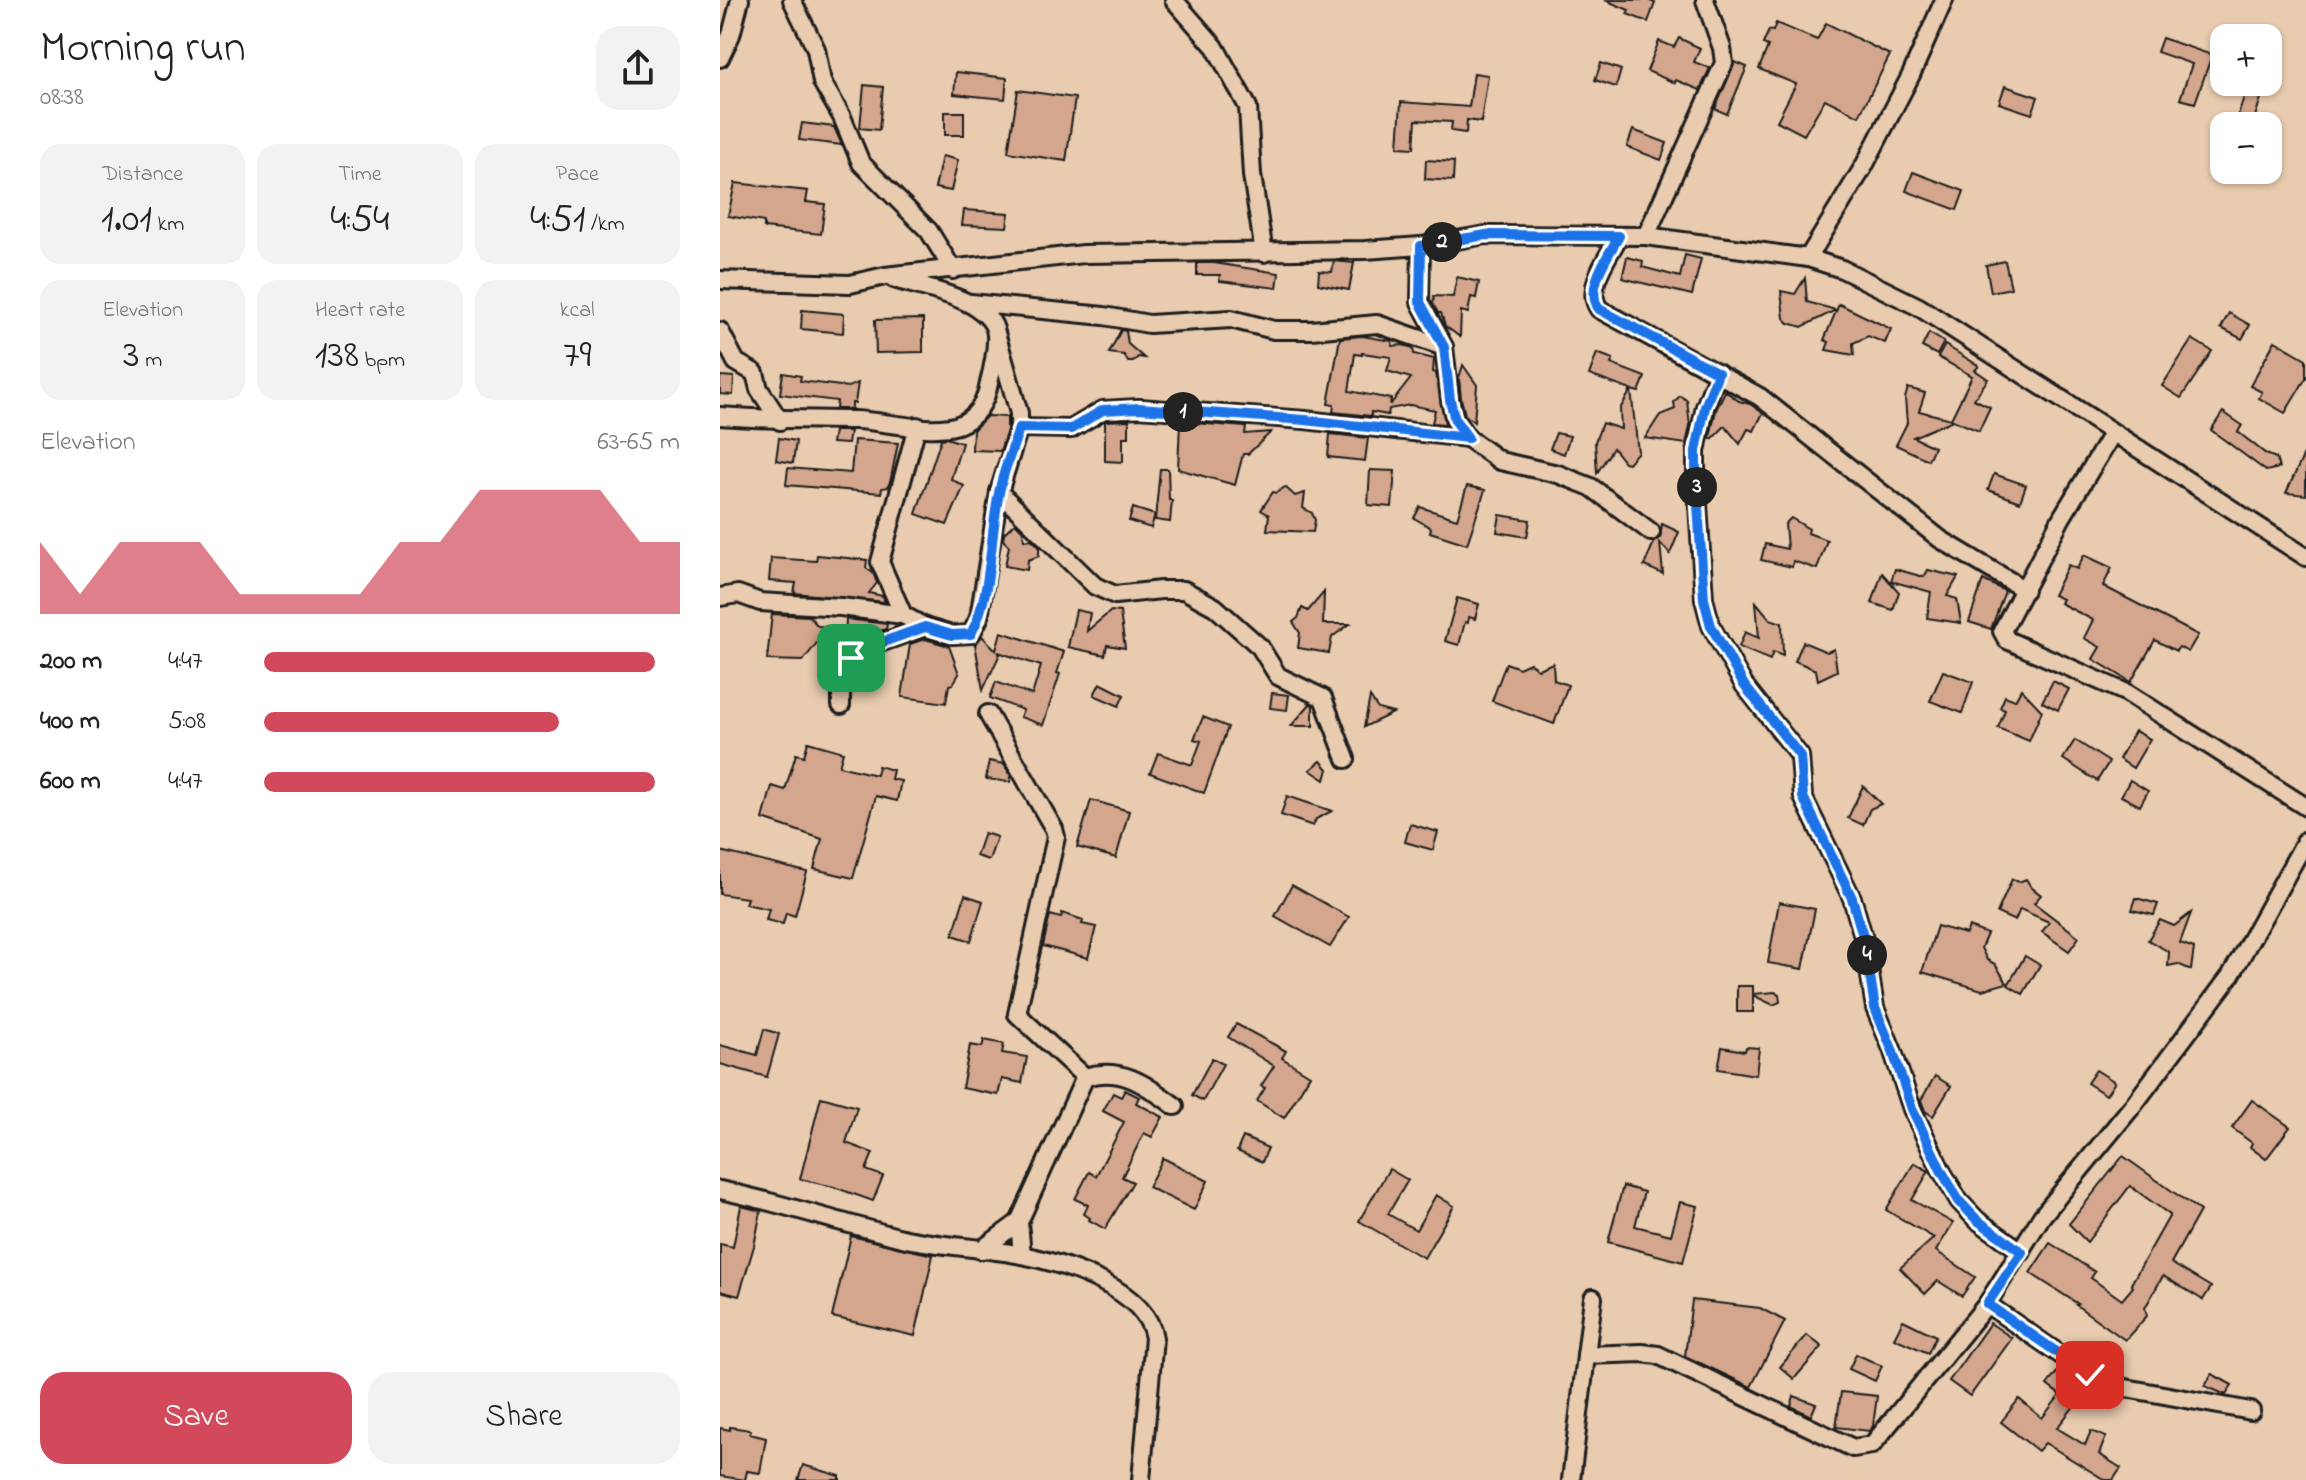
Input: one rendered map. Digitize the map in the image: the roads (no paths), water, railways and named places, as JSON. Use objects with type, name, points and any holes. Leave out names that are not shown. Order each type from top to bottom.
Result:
[{"type":"street","points":[[720,58],[731,35],[740,0]]},
{"type":"street","points":[[792,0],[816,49],[822,82],[842,117],[861,163],[929,231],[953,270]]},
{"type":"street","points":[[1174,0],[1215,47],[1248,107],[1252,175],[1264,253]]},
{"type":"street","points":[[1646,236],[1724,63],[1722,48],[1705,0]]},
{"type":"street","points":[[1808,258],[1864,166],[1911,75],[1944,0]]},
{"type":"street","points":[[720,280],[850,284],[885,276],[1084,254],[1152,251],[1264,253],[1421,246],[1486,235],[1646,236],[1808,258],[1853,273],[1919,307],[2306,557]]},
{"type":"street","points":[[1619,236],[1595,285],[1594,302],[1599,309],[1760,397],[1940,539],[2025,590]]},
{"type":"street","points":[[1421,246],[1420,302],[1444,347],[1455,420],[1468,438],[1500,461],[1558,474],[1591,487],[1651,532]]},
{"type":"street","points":[[885,276],[971,303],[1104,316],[1149,324],[1231,319],[1274,330],[1377,324],[1444,347]]},
{"type":"street","points":[[720,597],[738,594],[760,602],[903,615],[925,627],[952,635],[971,634],[979,618],[984,595],[999,492],[1019,428],[1019,413],[996,333],[989,317],[971,303]]},
{"type":"street","points":[[720,331],[736,362],[755,373],[759,389],[780,421]]},
{"type":"street","points":[[720,416],[780,421],[857,420],[935,428],[959,425],[979,411],[988,389],[995,358],[996,333]]},
{"type":"street","points":[[1718,373],[1705,407],[1696,451],[1704,599],[1711,626],[1744,685],[1800,756],[1803,797],[1852,898],[1865,943],[1875,1008],[1912,1109],[1941,1170],[1959,1201],[1977,1220],[2022,1252]]},
{"type":"street","points":[[1019,428],[1071,429],[1103,410],[1139,408],[1305,420],[1468,438]]},
{"type":"street","points":[[903,615],[880,562],[917,426]]},
{"type":"street","points":[[2112,434],[2062,517],[2002,631],[2007,640],[2127,693],[2306,807]]},
{"type":"street","points":[[999,492],[1095,586],[1115,595],[1184,590],[1215,607],[1260,647],[1278,676],[1323,698],[1346,759]]},
{"type":"street","points":[[841,705],[841,680],[851,658],[869,647],[925,627]]},
{"type":"street","points":[[988,714],[1056,837],[1017,1014],[1085,1077]]},
{"type":"street","points":[[1586,1355],[1658,1355],[1853,1448],[1872,1445],[1987,1304],[2042,1216],[2135,1103],[2231,975],[2306,840]]},
{"type":"street","points":[[1085,1077],[1122,1074],[1142,1082],[1175,1106]]},
{"type":"street","points":[[981,1250],[1019,1222],[1085,1077]]},
{"type":"street","points":[[720,1190],[777,1202],[903,1238],[1022,1255],[1072,1270],[1136,1303],[1153,1327],[1155,1353],[1141,1480]]},
{"type":"street","points":[[1019,1222],[1022,1255]]},
{"type":"street","points":[[1571,1480],[1593,1298]]},
{"type":"street","points":[[1987,1304],[2090,1375],[2115,1386],[2251,1411]]}]
